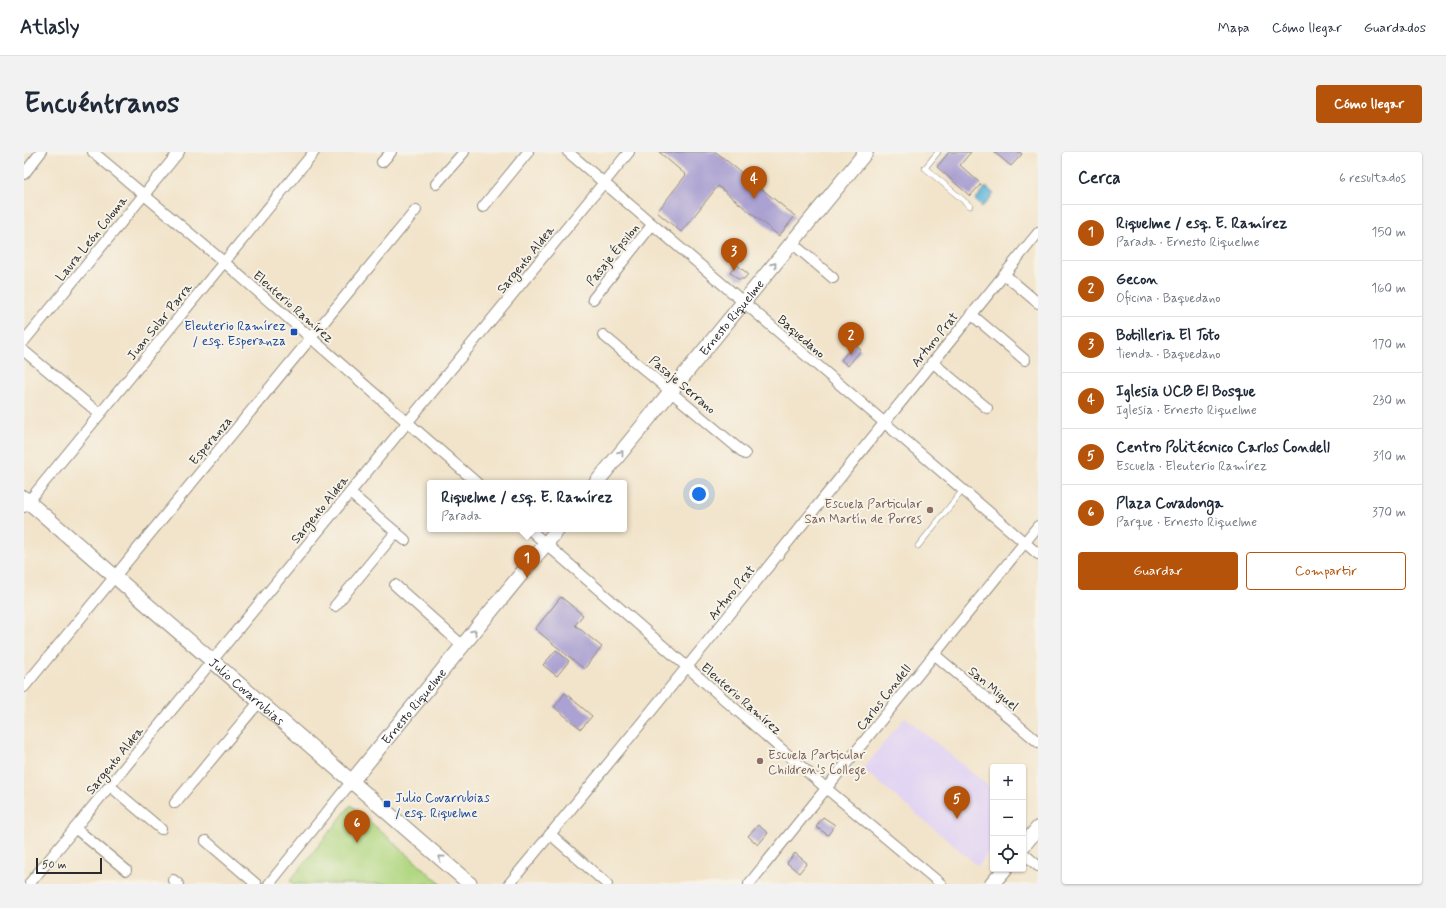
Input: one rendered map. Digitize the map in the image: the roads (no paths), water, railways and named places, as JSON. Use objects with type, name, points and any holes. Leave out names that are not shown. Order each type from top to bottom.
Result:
[{"type":"street","points":[[24,174],[41,152]]},
{"type":"street","name":"Eleuterio Ramírez","points":[[93,152],[224,262],[474,480]]},
{"type":"street","name":"Laura León Coloma","points":[[24,341],[179,152]]},
{"type":"street","name":"Juan Solar Parra","points":[[25,502],[100,414],[314,152]]},
{"type":"street","points":[[382,162],[390,152]]},
{"type":"street","points":[[436,184],[464,152]]},
{"type":"street","points":[[483,207],[528,152]]},
{"type":"street","name":"Baquedano","points":[[568,152],[1038,554]]},
{"type":"street","name":"Sargento Aldea","points":[[28,882],[110,786],[629,152]]},
{"type":"street","name":"Ernesto Riquelme","points":[[598,480],[866,152]]},
{"type":"street","name":"Esperanza","points":[[24,687],[416,210]]},
{"type":"street","name":"Pasaje Épsilon","points":[[593,299],[652,225]]},
{"type":"street","name":"Arturo Prat","points":[[508,884],[687,668],[882,422],[1038,233]]},
{"type":"street","points":[[792,243],[833,278]]},
{"type":"street","points":[[1004,274],[1038,303]]},
{"type":"street","name":"Arturo Prat","points":[[971,314],[1025,360]]},
{"type":"street","name":"Pasaje Serrano","points":[[604,335],[745,454]]},
{"type":"street","points":[[24,351],[100,414]]},
{"type":"street","points":[[932,362],[987,408]]},
{"type":"street","points":[[350,493],[405,540]]},
{"type":"street","name":"Julio Covarrubias","points":[[25,502],[260,701],[470,884]]},
{"type":"street","name":"Carlos Condell","points":[[749,884],[1038,526]]},
{"type":"street","points":[[335,606],[396,532]]},
{"type":"street","name":"Eleuterio Ramírez","points":[[532,532],[827,789],[941,884]]},
{"type":"street","name":"Ernesto Riquelme","points":[[272,883],[352,781],[556,532]]},
{"type":"street","points":[[394,585],[463,646]]},
{"type":"street","name":"San Miguel","points":[[934,654],[1038,742]]},
{"type":"street","points":[[175,803],[260,701]]},
{"type":"street","points":[[110,786],[161,829]]},
{"type":"street","points":[[75,828],[126,870]]},
{"type":"street","points":[[1026,842],[1038,828]]},
{"type":"street","points":[[550,834],[607,884]]},
{"type":"street","points":[[206,841],[256,884]]},
{"type":"street","points":[[1026,856],[1038,866]]},
{"type":"street","points":[[992,884],[1002,872]]},
{"type":"lane","points":[[938,152],[925,168],[970,206]]},
{"type":"lane","points":[[918,546],[963,490]]},
{"type":"water","points":[[986,187],[994,194],[982,207],[975,200]]},
{"type":"place","name":"Iglesia UCB El Bosque","points":[[754,199]]},
{"type":"place","name":"Botilleria El Toto","points":[[734,271]]},
{"type":"place","name":"Eleuterio Ramírez / esq. Esperanza","points":[[294,332]]},
{"type":"place","name":"Gecon","points":[[851,355]]},
{"type":"place","name":"Escuela Particular San Martín de Porres","points":[[930,510]]},
{"type":"place","name":"Riquelme / esq. E. Ramírez","points":[[527,578]]},
{"type":"place","name":"Escuela Particular Children's College","points":[[760,761]]},
{"type":"place","name":"Julio Covarrubias / esq. Riquelme","points":[[387,804]]},
{"type":"place","name":"Centro Politécnico Carlos Condell","points":[[957,819]]},
{"type":"place","name":"Plaza Covadonga","points":[[357,843]]}]
